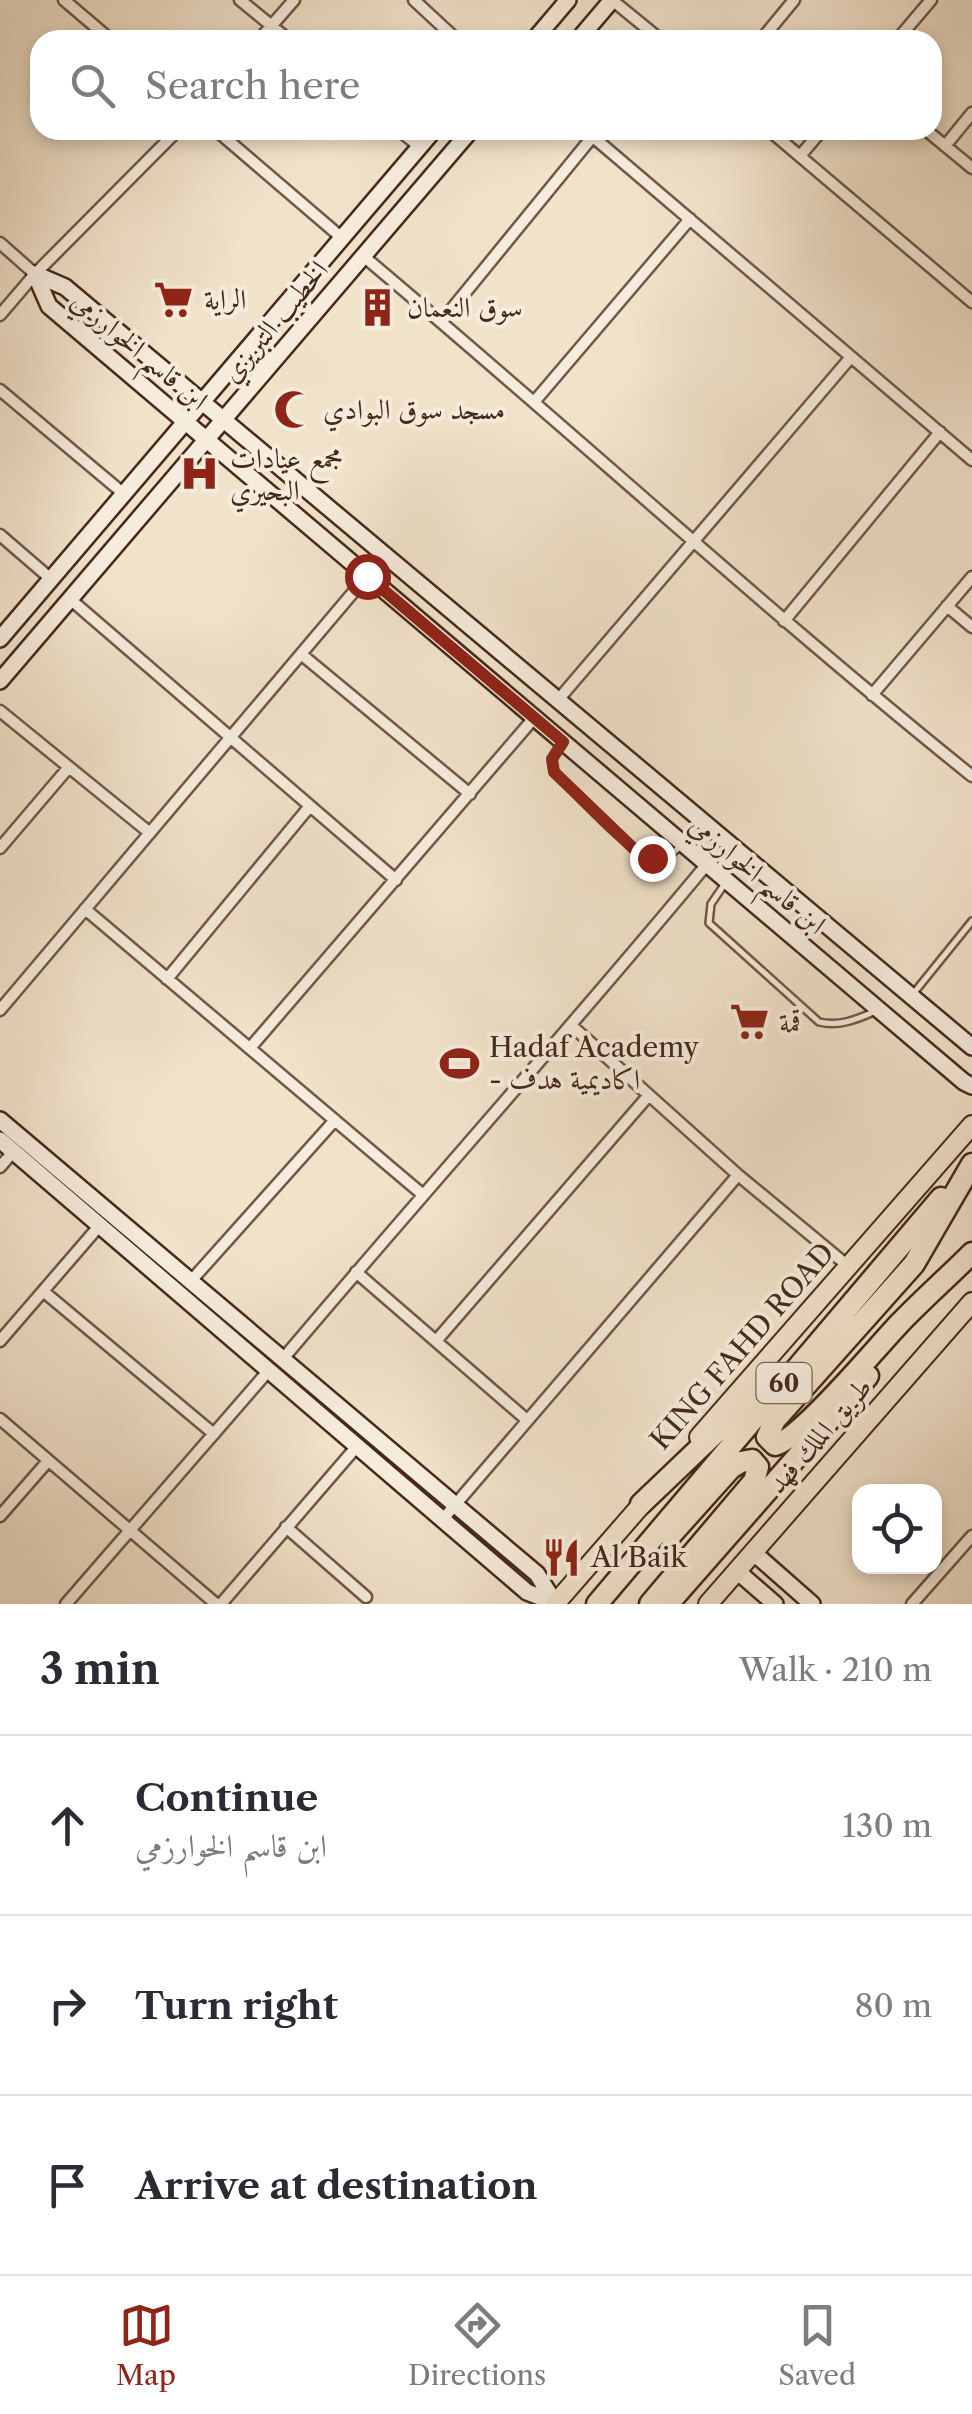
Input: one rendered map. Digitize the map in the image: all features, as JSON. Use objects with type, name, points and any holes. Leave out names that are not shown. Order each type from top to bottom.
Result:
[{"type":"highway","points":[[972,1163],[914,1264],[774,1420],[767,1437],[775,1444],[783,1443],[806,1423],[972,1255]]},
{"type":"highway","name":"KING FAHD ROAD","points":[[597,1604],[972,1163]]},
{"type":"highway","name":"60","points":[[668,1604],[972,1255]]},
{"type":"highway","points":[[641,1504],[858,1296]]},
{"type":"highway","points":[[609,1604],[731,1468],[752,1460],[758,1468],[754,1481],[650,1604]]},
{"type":"main road","name":"KING FAHD ROAD","points":[[555,1604],[972,1125]]},
{"type":"main road","name":"طريق الملك فهد","points":[[708,1604],[972,1302]]},
{"type":"street","points":[[64,0],[98,30]]},
{"type":"street","points":[[240,0],[276,30]]},
{"type":"street","points":[[268,30],[294,0]]},
{"type":"street","points":[[414,0],[446,30]]},
{"type":"street","points":[[542,30],[568,0]]},
{"type":"street","points":[[586,30],[612,0],[648,30]]},
{"type":"street","points":[[768,30],[794,0]]},
{"type":"street","points":[[906,30],[931,0]]},
{"type":"street","points":[[945,146],[972,113]]},
{"type":"street","points":[[0,314],[168,140]]},
{"type":"street","points":[[228,140],[342,238]]},
{"type":"street","points":[[412,140],[420,147]]},
{"type":"street","name":"الخطيب التبريزي","points":[[0,639],[426,140]]},
{"type":"street","name":"الخطيب التبريزي","points":[[0,681],[461,140]]},
{"type":"street","points":[[442,321],[584,140]]},
{"type":"street","points":[[597,140],[972,460]]},
{"type":"street","points":[[781,140],[972,302]]},
{"type":"street","points":[[800,156],[814,140]]},
{"type":"street","points":[[938,140],[972,168]]},
{"type":"street","points":[[534,402],[690,219]]},
{"type":"street","points":[[0,242],[35,274]]},
{"type":"street","points":[[362,255],[784,621],[972,776]]},
{"type":"street","name":"ابن قاسم الخوارزمي","points":[[35,274],[65,286],[972,1047]]},
{"type":"street","name":"ابن قاسم الخوارزمي","points":[[35,274],[49,306],[972,1086]]},
{"type":"street","points":[[558,700],[851,357]]},
{"type":"street","points":[[0,390],[124,494]]},
{"type":"street","points":[[784,621],[940,432]]},
{"type":"street","points":[[0,535],[51,579]]},
{"type":"street","points":[[0,1010],[367,576]]},
{"type":"street","points":[[872,696],[972,577]]},
{"type":"street","points":[[70,599],[396,880]]},
{"type":"street","points":[[948,606],[972,627]]},
{"type":"street","points":[[301,654],[470,794]]},
{"type":"street","points":[[0,711],[150,833]]},
{"type":"street","points":[[250,1048],[534,718]]},
{"type":"street","points":[[0,848],[69,767]]},
{"type":"street","points":[[620,791],[638,767]]},
{"type":"street","points":[[168,978],[310,806]]},
{"type":"street","points":[[66,1604],[572,1026],[707,864]]},
{"type":"street","points":[[85,909],[422,1194]]},
{"type":"street","points":[[572,1026],[738,1176],[848,1266]]},
{"type":"street","points":[[436,1341],[649,1095]]},
{"type":"street","points":[[0,1120],[190,1282],[358,1445],[443,1520],[527,1592],[555,1604]]},
{"type":"street","points":[[190,1282],[335,1120]]},
{"type":"street","points":[[0,1140],[537,1574],[555,1604]]},
{"type":"street","points":[[0,1167],[13,1152]]},
{"type":"street","points":[[443,1520],[738,1176]]},
{"type":"street","points":[[0,1340],[100,1224]]},
{"type":"street","points":[[356,1272],[528,1420]]},
{"type":"street","points":[[43,1290],[214,1434]]},
{"type":"street","points":[[0,1419],[218,1604],[358,1445]]},
{"type":"street","points":[[0,1516],[48,1461]]},
{"type":"street","points":[[286,1527],[366,1598]]},
{"type":"street","points":[[912,1604],[972,1536]]},
{"type":"street","points":[[753,1552],[812,1604]]},
{"type":"street","points":[[737,1571],[774,1604]]},
{"type":"lane","points":[[563,742],[552,759],[554,772],[633,848],[652,858],[663,858],[683,844]]},
{"type":"lane","points":[[727,881],[711,904],[709,923],[819,1022],[849,1022],[879,1010]]},
{"type":"lane","points":[[912,996],[972,921]]},
{"type":"place","name":"الراية","points":[[174,299]]},
{"type":"place","name":"سوق النعمان","points":[[377,307]]},
{"type":"place","name":"مسجد سوق البوادي","points":[[293,409]]},
{"type":"place","name":"مجمع عيادات البحيري","points":[[200,474]]},
{"type":"place","name":"قمة","points":[[749,1022]]},
{"type":"place","name":"Hadaf Academy - اكاديمية هدف","points":[[459,1063]]},
{"type":"place","name":"Al Baik","points":[[561,1557]]},
{"type":"route","points":[[367,576],[563,742],[552,759],[554,772],[633,848],[652,858]]}]
